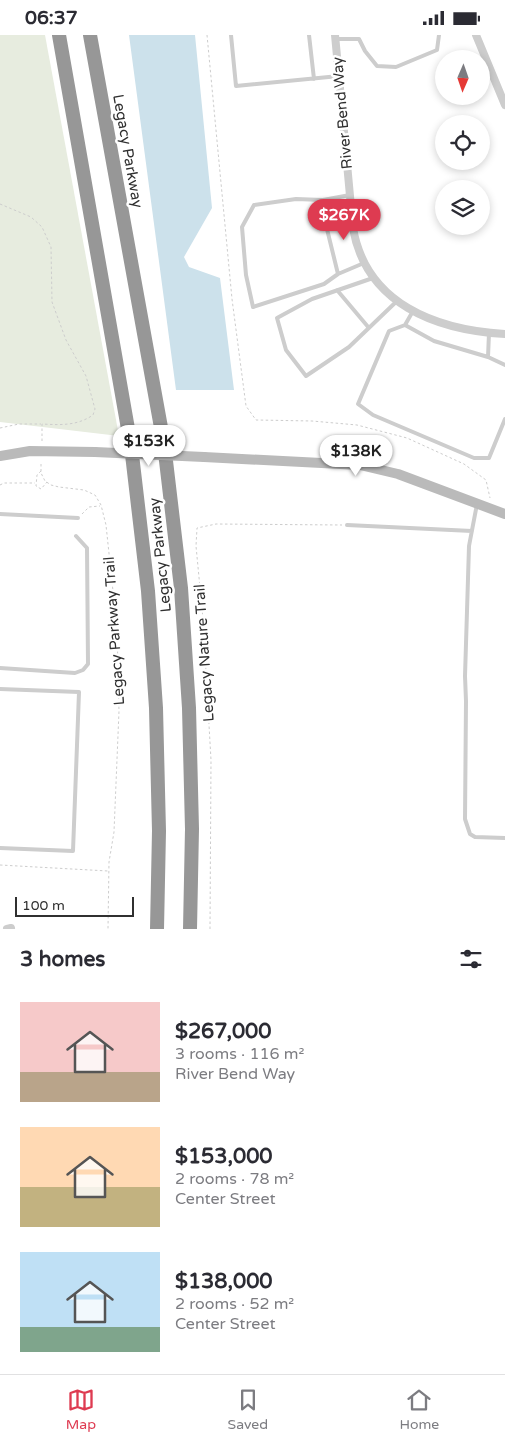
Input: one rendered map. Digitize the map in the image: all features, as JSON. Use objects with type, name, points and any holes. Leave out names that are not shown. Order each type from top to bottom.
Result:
[{"type":"highway","name":"Legacy Parkway","points":[[59,35],[131,446],[146,572],[156,708],[159,831],[157,929]]},
{"type":"highway","name":"Legacy Parkway","points":[[90,35],[164,444],[179,569],[189,708],[192,829],[190,929]]},
{"type":"street","points":[[476,35],[505,105]]},
{"type":"street","name":"River Bend Way","points":[[335,37],[354,237],[364,263],[384,291],[413,311],[459,328],[505,334]]},
{"type":"street","points":[[0,455],[30,451],[95,452],[360,465],[398,474],[505,515]]},
{"type":"lane","points":[[231,35],[236,86],[339,76]]},
{"type":"lane","points":[[309,35],[314,79]]},
{"type":"lane","points":[[335,37],[360,39],[365,51],[377,66],[396,67],[437,50],[439,35]]},
{"type":"lane","points":[[350,195],[323,200],[296,199],[254,205],[242,227],[246,275],[253,307],[324,284],[338,274],[364,263]]},
{"type":"lane","points":[[323,200],[325,221],[338,274]]},
{"type":"lane","points":[[373,278],[312,299],[277,318],[286,350],[306,376],[349,347],[397,301]]},
{"type":"lane","points":[[337,290],[369,328]]},
{"type":"lane","points":[[413,311],[405,325],[389,331],[358,404],[373,415],[474,458],[488,457],[505,419]]},
{"type":"lane","points":[[405,325],[434,341],[488,357],[505,365]]},
{"type":"lane","points":[[488,357],[489,333]]},
{"type":"lane","points":[[477,504],[469,546],[465,676],[465,819],[470,834],[475,837],[505,838]]},
{"type":"lane","points":[[0,514],[78,518]]},
{"type":"lane","points":[[346,525],[472,531]]},
{"type":"lane","points":[[0,668],[75,673],[83,670],[88,665],[87,548],[76,536]]},
{"type":"lane","points":[[0,689],[79,692],[74,851],[0,848]]},
{"type":"path","points":[[0,204],[31,217],[42,227],[51,247],[52,302],[66,340],[86,376],[95,409],[93,415],[76,423],[66,425],[19,424],[0,428]]},
{"type":"path","points":[[42,424],[42,441]]},
{"type":"path","points":[[41,464],[45,481],[59,487],[90,491],[95,495],[101,506],[89,507],[78,518]]},
{"type":"path","points":[[35,483],[37,475],[41,470]]},
{"type":"path","points":[[35,483],[40,489],[48,482]]},
{"type":"path","points":[[0,485],[4,483],[35,483]]},
{"type":"path","name":"Legacy Parkway Trail","points":[[101,506],[106,525],[117,629],[120,711],[114,832],[109,871],[108,929]]},
{"type":"path","name":"Legacy Nature Trail","points":[[210,929],[211,761],[203,619],[196,546],[197,528],[216,524],[346,525]]},
{"type":"path","points":[[0,865],[109,871]]},
{"type":"shaded area","points":[[0,35],[45,35],[119,436],[0,422]]},
{"type":"water","points":[[129,35],[195,35],[212,208],[184,257],[189,267],[220,278],[234,390],[176,390]]}]
